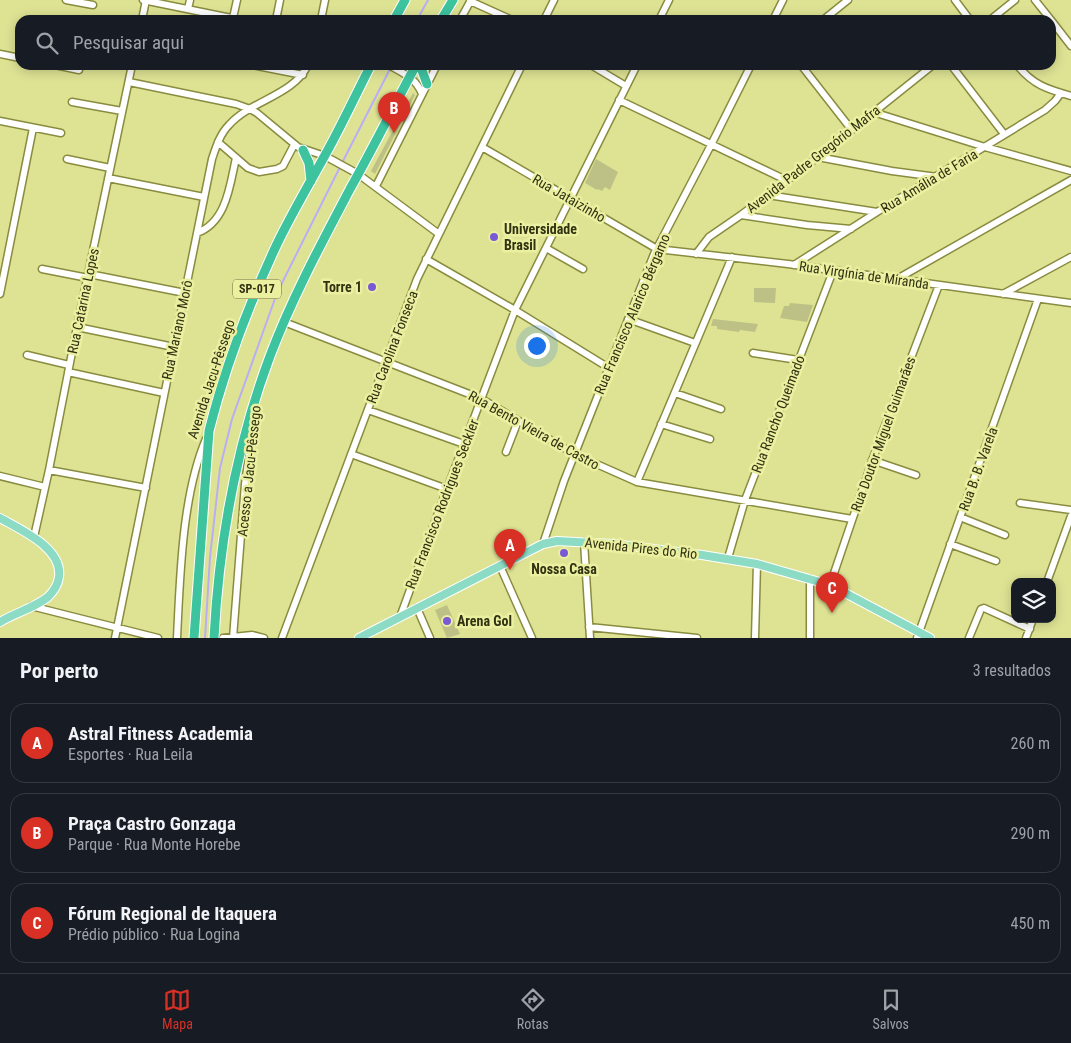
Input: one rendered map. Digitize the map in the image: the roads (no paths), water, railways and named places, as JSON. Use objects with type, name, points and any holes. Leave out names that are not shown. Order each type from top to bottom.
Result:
[{"type":"highway","points":[[397,15],[405,0]]},
{"type":"highway","points":[[444,15],[453,0]]},
{"type":"highway","name":"Avenida Jacu-Pêssego","points":[[209,431],[228,367],[247,314],[278,242],[311,181],[327,157],[369,70]]},
{"type":"highway","name":"SP-017","points":[[214,638],[218,581],[228,509],[246,429],[258,392],[284,322],[310,266],[356,173],[407,75],[412,70]]},
{"type":"highway","points":[[422,70],[427,84]]},
{"type":"highway","points":[[303,150],[309,163],[311,181]]},
{"type":"highway","name":"SP-017","points":[[194,638],[209,431]]},
{"type":"highway","points":[[189,638],[195,619]]},
{"type":"main road","points":[[0,518],[34,537],[52,554],[57,563],[59,575],[57,585],[46,598],[0,622]]},
{"type":"main road","name":"Avenida Pires do Rio","points":[[359,638],[543,544],[557,541],[637,547],[728,558],[810,578],[830,585],[918,635],[930,638]]},
{"type":"street","points":[[66,0],[93,6]]},
{"type":"street","points":[[143,15],[145,0],[218,15]]},
{"type":"street","points":[[188,9],[190,0]]},
{"type":"street","points":[[234,15],[237,0]]},
{"type":"street","points":[[277,15],[280,0]]},
{"type":"street","points":[[322,15],[325,0]]},
{"type":"street","points":[[462,15],[470,0],[502,15]]},
{"type":"street","points":[[546,15],[554,0]]},
{"type":"street","points":[[662,15],[669,0]]},
{"type":"street","points":[[776,15],[783,0]]},
{"type":"street","points":[[829,15],[848,0]]},
{"type":"street","points":[[955,0],[966,15]]},
{"type":"street","points":[[996,15],[1016,0]]},
{"type":"street","points":[[1035,0],[1047,15]]},
{"type":"street","points":[[1056,26],[1071,46]]},
{"type":"street","points":[[0,54],[15,57]]},
{"type":"street","name":"Rua Catarina Lopes","points":[[34,537],[131,70]]},
{"type":"street","points":[[278,70],[303,75]]},
{"type":"street","name":"Rua Mariano Morô","points":[[115,638],[212,159],[218,142],[230,123],[291,84],[303,75],[306,70]]},
{"type":"street","points":[[398,70],[418,84],[422,94]]},
{"type":"street","points":[[376,186],[434,70]]},
{"type":"street","name":"Rua Carolina Fonseca","points":[[282,638],[426,259],[520,70]]},
{"type":"street","points":[[599,70],[626,86]]},
{"type":"street","name":"Rua Francisco Rodrigues Seckler","points":[[400,617],[515,310],[634,70]]},
{"type":"street","name":"Rua Francisco Alarico Bérgamo","points":[[543,544],[574,454],[656,249],[748,70]]},
{"type":"street","points":[[805,70],[851,130]]},
{"type":"street","name":"Avenida Padre Gregório Mafra","points":[[696,254],[709,237],[818,157],[927,70]]},
{"type":"street","points":[[955,70],[1004,134]]},
{"type":"street","points":[[1022,70],[1032,81],[1071,96]]},
{"type":"street","points":[[129,82],[236,104],[250,109],[294,145],[303,150],[327,157],[356,173],[439,234]]},
{"type":"street","name":"Rua Amália de Faria","points":[[794,265],[1051,106],[1061,93]]},
{"type":"street","points":[[619,100],[786,180]]},
{"type":"street","points":[[72,102],[122,111]]},
{"type":"street","points":[[873,112],[985,147],[1071,171]]},
{"type":"street","points":[[0,120],[61,133]]},
{"type":"street","points":[[0,294],[33,128]]},
{"type":"street","points":[[218,142],[253,171],[268,171],[284,166],[294,145]]},
{"type":"street","name":"Rua Jataizinho","points":[[482,147],[656,249]]},
{"type":"street","points":[[818,157],[892,171],[937,177]]},
{"type":"street","points":[[197,233],[207,229],[220,214],[236,158]]},
{"type":"street","points":[[66,159],[110,168]]},
{"type":"street","points":[[108,178],[204,197]]},
{"type":"street","points":[[897,279],[1071,180]]},
{"type":"street","points":[[768,195],[877,212]]},
{"type":"street","points":[[741,215],[807,225],[851,229]]},
{"type":"street","points":[[546,248],[583,269]]},
{"type":"street","name":"Rua Virgínia de Miranda","points":[[656,249],[794,265],[1071,303]]},
{"type":"street","points":[[637,482],[732,257]]},
{"type":"street","points":[[1003,294],[1071,257]]},
{"type":"street","points":[[426,259],[515,310],[608,368]]},
{"type":"street","points":[[42,269],[185,293]]},
{"type":"street","name":"Rua Rancho Queimado","points":[[728,558],[745,500],[833,271]]},
{"type":"street","name":"Rua Doutor Miguel Guimarães","points":[[830,585],[897,390],[939,285]]},
{"type":"street","name":"Rua B. B. Varela","points":[[918,635],[1038,299]]},
{"type":"street","points":[[628,318],[695,343]]},
{"type":"street","name":"Rua Bento Vieira de Castro","points":[[284,322],[482,399],[574,454],[637,482],[852,519]]},
{"type":"street","points":[[77,327],[174,347]]},
{"type":"street","points":[[753,353],[798,360]]},
{"type":"street","points":[[26,355],[69,369],[164,393]]},
{"type":"street","name":"Acesso a Jacu-Pêssego","points":[[233,637],[246,475],[258,392]]},
{"type":"street","points":[[675,393],[721,410]]},
{"type":"street","points":[[368,410],[464,444]]},
{"type":"street","points":[[506,452],[518,421]]},
{"type":"street","points":[[661,424],[710,439]]},
{"type":"street","name":"Avenida Jacu-Pêssego","points":[[177,638],[187,521],[194,481],[209,431]]},
{"type":"street","points":[[352,454],[447,489]]},
{"type":"street","points":[[872,460],[916,475]]},
{"type":"street","points":[[49,470],[146,488]]},
{"type":"street","points":[[0,476],[45,487]]},
{"type":"street","points":[[1020,503],[1071,510]]},
{"type":"street","points":[[1048,578],[1071,516]]},
{"type":"street","points":[[960,517],[1005,535]]},
{"type":"street","points":[[584,542],[590,638]]},
{"type":"street","points":[[950,544],[996,561]]},
{"type":"street","points":[[755,638],[756,564]]},
{"type":"street","points":[[500,566],[532,638]]},
{"type":"street","points":[[810,578],[810,638]]},
{"type":"street","points":[[31,606],[158,638]]},
{"type":"street","points":[[417,608],[430,638]]},
{"type":"street","points":[[969,638],[981,609],[984,608],[1030,629]]},
{"type":"street","points":[[1026,638],[1032,623]]},
{"type":"street","points":[[589,627],[638,635],[697,638]]},
{"type":"street","points":[[223,638],[252,635],[264,638]]},
{"type":"waterway","points":[[420,15],[428,0]]},
{"type":"waterway","points":[[342,163],[389,70]]},
{"type":"waterway","points":[[205,638],[210,557],[220,468],[232,419],[277,293],[340,167]]},
{"type":"place","name":"Praça Castro Gonzaga","points":[[394,133]]},
{"type":"place","name":"Universidade Brasil","points":[[494,237]]},
{"type":"place","name":"Torre 1","points":[[372,287]]},
{"type":"place","name":"Nossa Casa","points":[[564,553]]},
{"type":"place","name":"Astral Fitness Academia","points":[[510,570]]},
{"type":"place","name":"Fórum Regional de Itaquera","points":[[832,613]]},
{"type":"place","name":"Arena Gol","points":[[447,621]]}]
